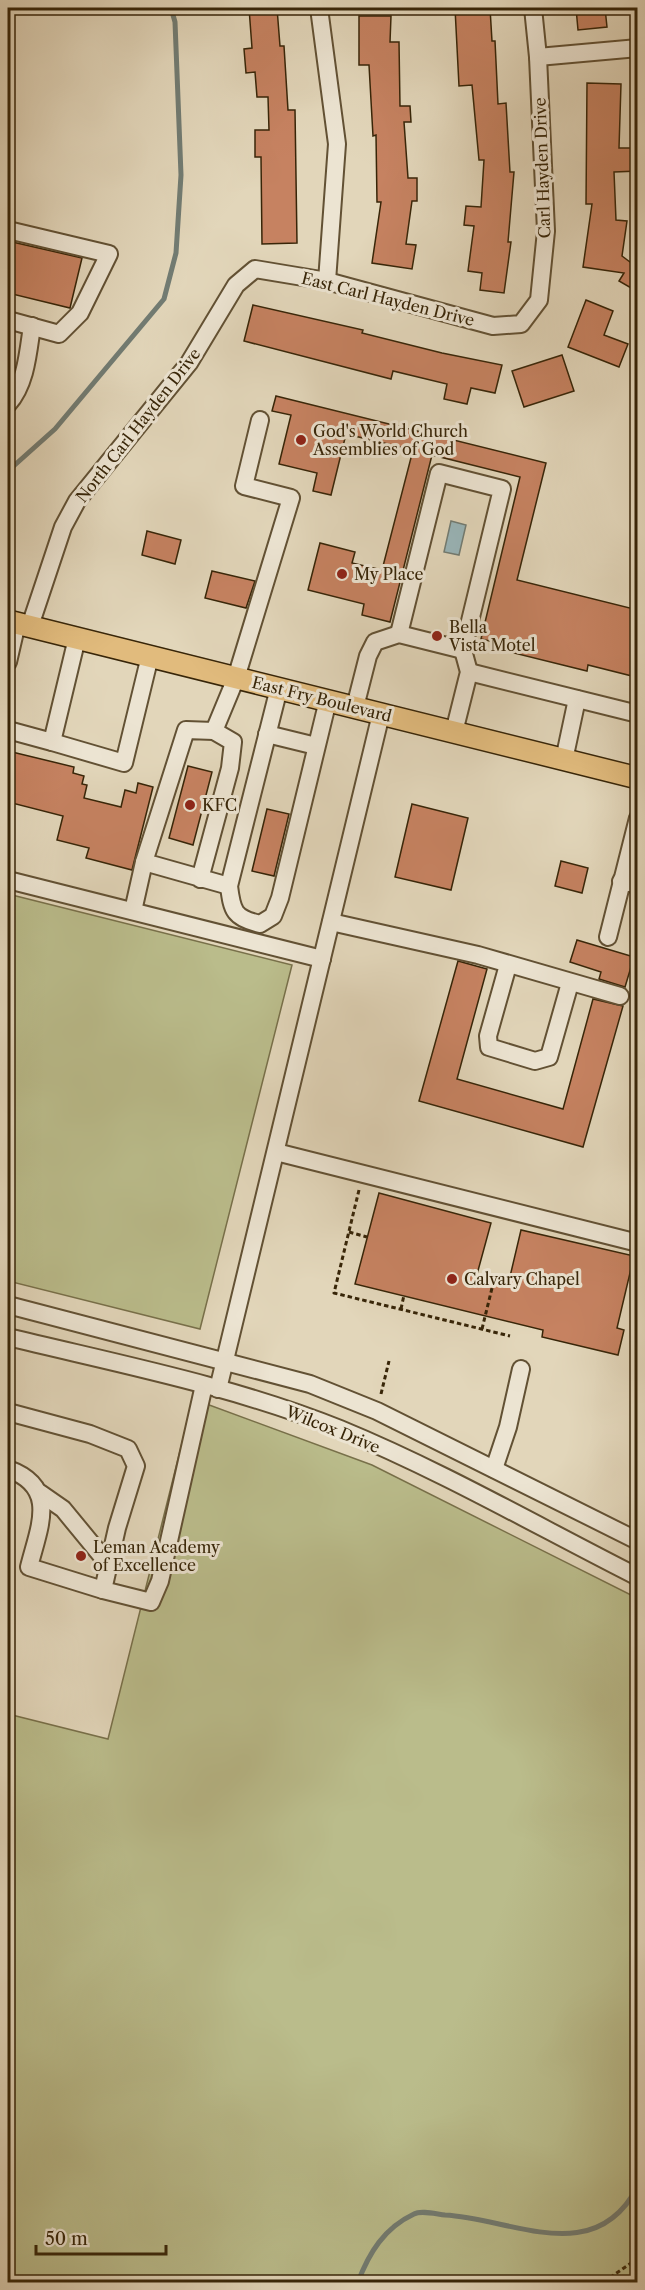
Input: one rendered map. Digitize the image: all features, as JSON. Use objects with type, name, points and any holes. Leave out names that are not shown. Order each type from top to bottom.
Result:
[{"type":"main road","name":"East Fry Boulevard","points":[[18,623],[638,778]]},
{"type":"street","points":[[320,8],[337,144],[327,281]]},
{"type":"street","name":"Carl Hayden Drive","points":[[522,324],[539,300],[546,231],[538,57],[533,8]]},
{"type":"street","points":[[538,57],[638,48]]},
{"type":"street","points":[[8,230],[109,254],[80,313],[59,334],[8,320]]},
{"type":"street","name":"East Carl Hayden Drive","points":[[255,269],[327,281],[493,326],[522,324]]},
{"type":"street","name":"North Carl Hayden Drive","points":[[8,662],[18,623],[77,501],[189,363],[236,285],[255,269]]},
{"type":"street","points":[[8,404],[15,396],[26,368],[32,326]]},
{"type":"street","points":[[214,730],[236,678],[291,498],[244,486],[260,420]]},
{"type":"street","points":[[399,634],[439,473],[502,489],[463,650],[469,672],[454,732]]},
{"type":"street","points":[[355,707],[368,656],[375,642],[399,634],[463,650]]},
{"type":"street","points":[[52,742],[77,638]]},
{"type":"street","points":[[8,730],[124,763],[150,656]]},
{"type":"street","points":[[469,672],[638,714]]},
{"type":"street","points":[[279,688],[229,886],[231,905],[241,919],[251,922],[260,924],[273,916],[280,898],[328,700]]},
{"type":"street","points":[[564,760],[577,699]]},
{"type":"street","points":[[40,1493],[43,1511],[29,1567],[151,1602],[160,1581],[211,1387],[226,1360],[381,714]]},
{"type":"street","points":[[133,911],[144,862],[186,730],[214,730],[233,742],[230,768],[200,879]]},
{"type":"street","points":[[267,734],[316,746]]},
{"type":"street","points":[[608,937],[629,883],[636,829]]},
{"type":"street","points":[[144,862],[229,886]]},
{"type":"street","points":[[8,880],[322,959]]},
{"type":"street","points":[[246,940],[251,922]]},
{"type":"street","points":[[331,922],[426,942],[620,996]]},
{"type":"street","points":[[508,965],[488,1036],[489,1047],[535,1061],[549,1057],[570,983]]},
{"type":"street","points":[[276,1152],[638,1243]]},
{"type":"street","name":"Wilcox Drive","points":[[8,1305],[226,1360],[310,1384],[377,1410],[638,1541]]},
{"type":"street","name":"Wilcox Drive","points":[[8,1337],[211,1387],[291,1411],[393,1453],[638,1577]]},
{"type":"street","points":[[494,1469],[508,1427],[521,1369]]},
{"type":"street","points":[[8,1412],[90,1434],[128,1449],[136,1466],[103,1590]]},
{"type":"street","points":[[8,1469],[32,1482],[40,1493],[63,1509],[109,1565]]},
{"type":"path","points":[[363,1174],[334,1293],[510,1336]]},
{"type":"path","points":[[349,1232],[367,1237]]},
{"type":"path","points":[[482,1329],[492,1284]]},
{"type":"path","points":[[400,1309],[404,1295]]},
{"type":"path","points":[[377,1410],[389,1361]]},
{"type":"path","points":[[604,2283],[638,2258]]},
{"type":"green space","points":[[8,894],[292,965],[200,1329],[8,1281]]},
{"type":"green space","points":[[193,1399],[372,1465],[637,1598],[637,2282],[8,2282],[8,1714],[108,1739]]},
{"type":"water","points":[[451,521],[466,525],[459,555],[444,552]]},
{"type":"building","points":[[249,8],[277,8],[280,46],[284,46],[288,110],[295,110],[297,243],[262,244],[261,157],[255,157],[255,130],[269,130],[268,97],[257,97],[255,72],[246,73],[244,49],[252,48]]},
{"type":"building","points":[[455,8],[490,8],[492,41],[495,41],[498,104],[506,103],[510,172],[514,172],[508,242],[511,242],[504,293],[480,290],[482,273],[468,271],[474,226],[464,225],[466,206],[481,207],[484,160],[479,160],[472,85],[459,86]]},
{"type":"building","points":[[576,8],[605,8],[607,27],[578,30]]},
{"type":"building","points":[[359,16],[391,16],[390,42],[399,42],[400,106],[410,106],[411,122],[404,122],[408,178],[417,178],[417,201],[412,201],[406,244],[416,245],[412,269],[372,263],[381,202],[377,202],[376,135],[373,136],[369,65],[359,65]]},
{"type":"building","points":[[587,83],[621,84],[619,148],[638,148],[638,171],[614,172],[616,220],[627,221],[622,256],[630,262],[638,250],[638,292],[619,281],[624,273],[583,267],[592,204],[586,204]]},
{"type":"building","points":[[8,241],[82,258],[70,308],[8,293]]},
{"type":"building","points":[[586,300],[613,311],[604,335],[628,344],[619,367],[568,347]]},
{"type":"building","points":[[253,305],[363,330],[362,333],[442,353],[502,365],[495,393],[471,388],[467,404],[444,399],[447,384],[393,371],[391,379],[244,341]]},
{"type":"building","points":[[562,355],[574,391],[524,407],[512,371]]},
{"type":"building","points":[[276,396],[546,463],[517,580],[638,610],[638,653],[632,676],[588,665],[587,671],[514,653],[515,647],[481,639],[520,477],[432,455],[390,622],[362,615],[364,604],[308,590],[320,543],[355,552],[352,563],[382,570],[413,450],[346,434],[331,495],[313,491],[317,473],[279,464],[291,415],[272,411]]},
{"type":"building","points":[[147,531],[181,540],[175,564],[142,555]]},
{"type":"building","points":[[212,571],[255,581],[246,608],[205,598]]},
{"type":"building","points":[[8,751],[74,767],[73,773],[84,776],[82,784],[87,785],[84,798],[121,807],[125,790],[136,793],[138,783],[153,787],[132,870],[86,858],[89,848],[57,840],[63,816],[8,802]]},
{"type":"building","name":"KFC","points":[[188,766],[212,772],[193,845],[169,838]]},
{"type":"building","points":[[412,804],[468,818],[451,890],[395,877]]},
{"type":"building","points":[[267,809],[289,814],[274,876],[252,871]]},
{"type":"building","points":[[561,861],[588,868],[582,893],[555,886]]},
{"type":"building","points":[[577,940],[634,957],[625,987],[599,979],[601,972],[570,962]]},
{"type":"building","points":[[458,961],[487,969],[457,1079],[563,1109],[593,999],[623,1006],[583,1147],[419,1101]]},
{"type":"building","points":[[379,1193],[491,1223],[476,1278],[508,1285],[521,1230],[634,1256],[617,1328],[624,1330],[618,1355],[542,1337],[543,1330],[355,1284]]},
{"type":"waterway","points":[[8,471],[55,429],[164,299],[176,253],[181,175],[175,22],[171,8]]},
{"type":"waterway","points":[[358,2282],[379,2242],[394,2226],[417,2213],[471,2218],[551,2233],[576,2233],[599,2226],[620,2211],[638,2186]]},
{"type":"place","name":"God's World Church Assemblies of God","points":[[301,440]]},
{"type":"place","name":"My Place","points":[[342,574]]},
{"type":"place","name":"Bella Vista Motel","points":[[437,636]]},
{"type":"place","name":"KFC","points":[[190,805]]},
{"type":"place","name":"Calvary Chapel","points":[[452,1279]]},
{"type":"place","name":"Leman Academy of Excellence","points":[[81,1556]]}]
